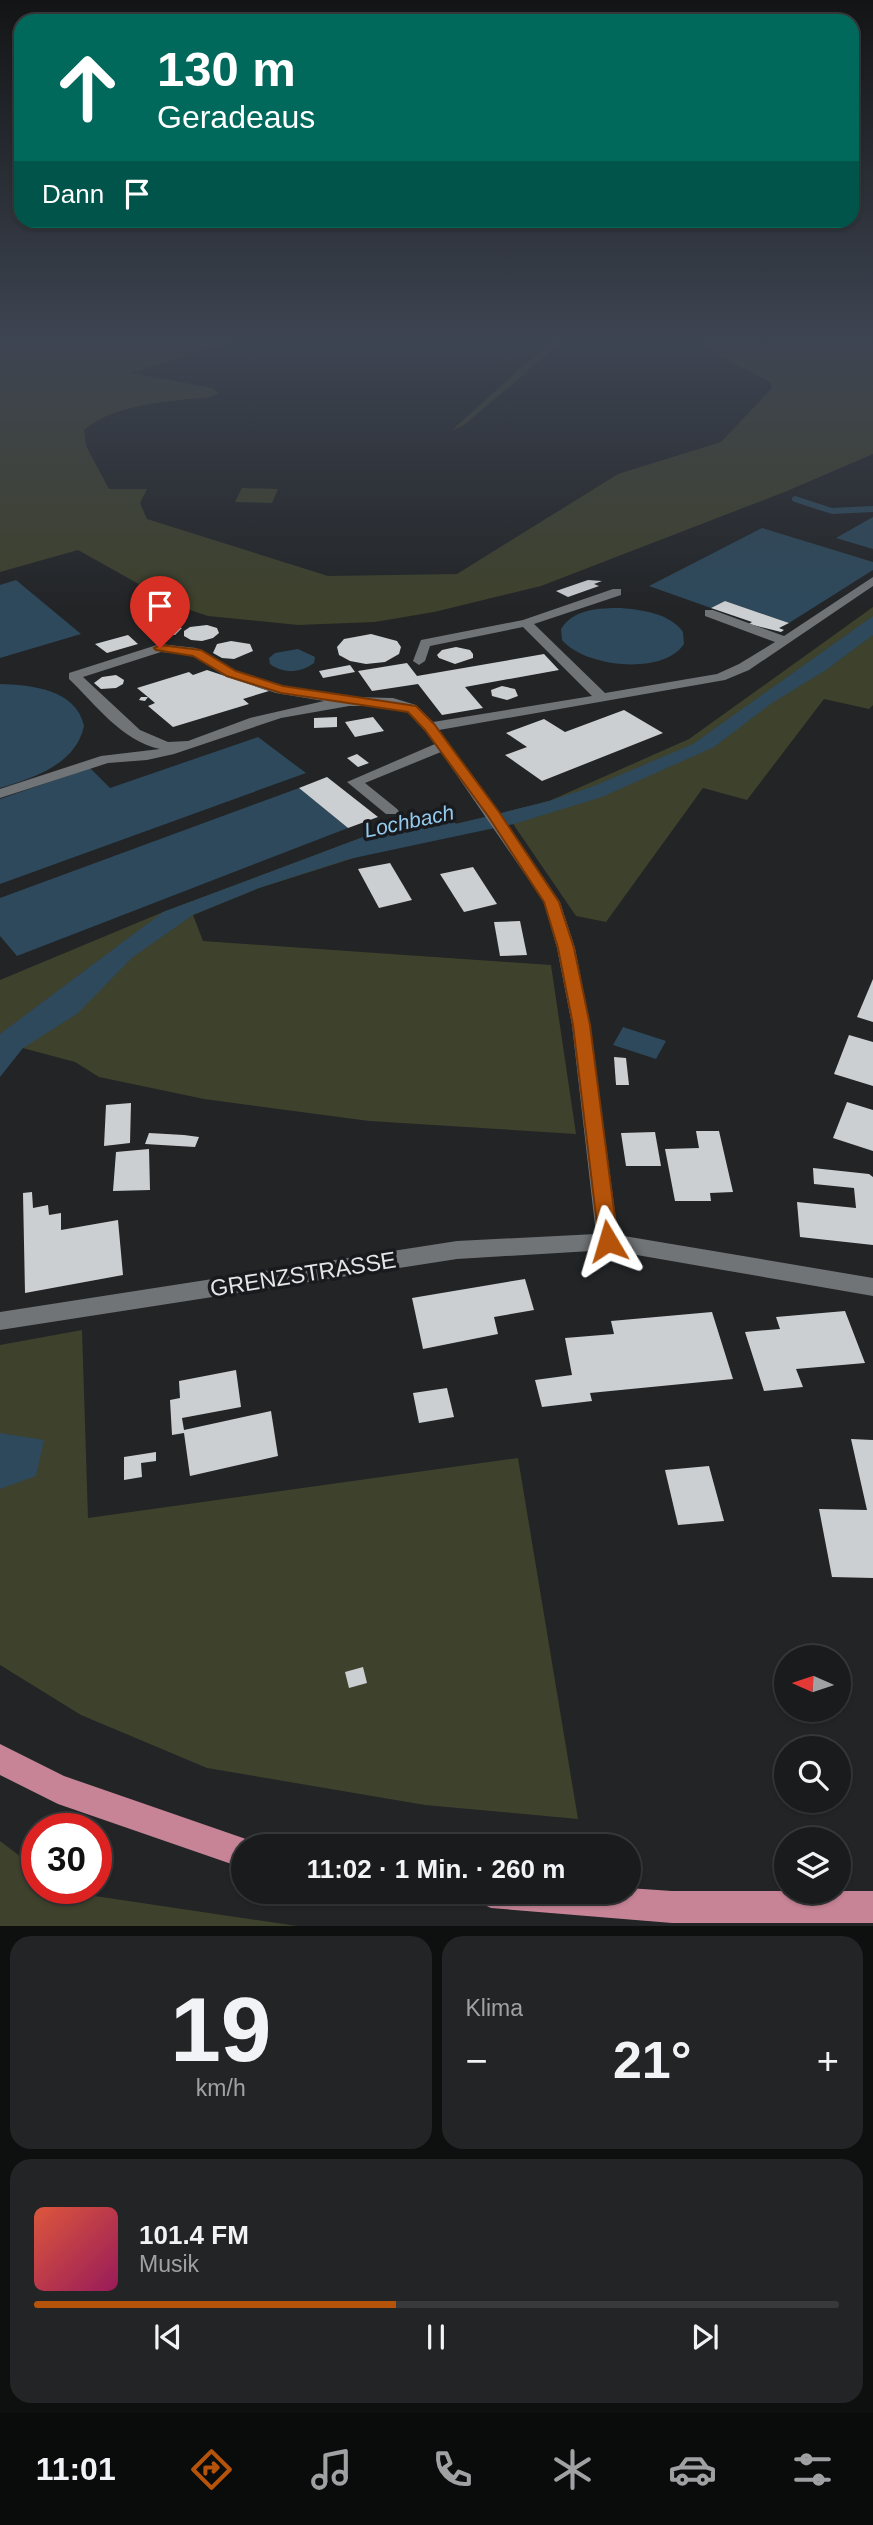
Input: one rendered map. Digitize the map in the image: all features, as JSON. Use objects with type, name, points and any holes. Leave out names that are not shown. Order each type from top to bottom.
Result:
[{"type":"main road","points":[[0,1759],[58,1789],[231,1849]]},
{"type":"main road","points":[[636,1904],[672,1907],[873,1907]]},
{"type":"street","points":[[430,727],[720,677],[744,667],[873,581]]},
{"type":"street","points":[[419,661],[425,643],[526,623],[617,592]]},
{"type":"street","points":[[709,613],[785,640]]},
{"type":"street","points":[[526,623],[602,698]]},
{"type":"street","points":[[181,749],[143,739],[74,676],[160,648],[197,652],[231,674],[281,690],[412,709],[430,727],[552,902],[566,948],[581,1025],[608,1241]]},
{"type":"street","points":[[0,794],[106,759],[147,756],[181,749],[237,727],[287,712],[350,701]]},
{"type":"street","points":[[391,811],[354,782],[444,746]]},
{"type":"street","name":"GRENZSTRASSE","points":[[0,1321],[457,1250],[608,1241],[873,1287]]},
{"type":"green space","points":[[0,431],[84,431],[86,446],[109,489],[147,489],[140,503],[147,519],[328,576],[457,574],[618,474],[721,442],[732,431],[873,431],[873,454],[787,491],[541,586],[434,612],[375,622],[298,625],[208,616],[178,606],[78,550],[0,572]]},
{"type":"green space","points":[[242,488],[278,489],[272,503],[235,502]]},
{"type":"green space","points":[[873,607],[873,705],[869,709],[824,699],[747,800],[703,788],[606,922],[576,916],[505,812],[549,801],[689,739]]},
{"type":"green space","points":[[443,807],[455,824],[481,818],[259,888],[193,915],[203,941],[551,965],[576,1134],[369,1121],[204,1099],[99,1077],[75,1062],[0,1042],[0,980],[163,912]]},
{"type":"green space","points":[[82,1330],[88,1518],[518,1458],[578,1819],[425,1805],[207,1768],[81,1715],[0,1665],[0,1345]]},
{"type":"green space","points":[[0,1841],[21,1857],[21,1904],[112,1904],[112,1899],[297,1926],[0,1926]]},
{"type":"water","points":[[873,517],[873,549],[836,538]]},
{"type":"water","points":[[762,528],[873,562],[873,570],[789,623],[725,601],[711,608],[649,586]]},
{"type":"water","points":[[16,580],[81,634],[0,658],[0,585]]},
{"type":"water","points":[[596,609],[647,611],[670,621],[683,632],[684,644],[674,654],[659,661],[623,664],[587,657],[562,640],[561,629],[572,617]]},
{"type":"water","name":"Lochbach","points":[[873,616],[873,635],[826,670],[772,703],[714,747],[602,797],[514,824],[349,859],[259,888],[193,915],[133,957],[77,1014],[23,1048],[0,1077],[0,1034],[163,912],[443,807],[456,824],[549,801],[594,786],[693,744]]},
{"type":"water","points":[[298,649],[315,657],[314,663],[292,671],[270,664],[269,658],[275,653]]},
{"type":"water","points":[[0,684],[38,688],[62,697],[72,704],[84,726],[79,739],[63,760],[39,774],[0,788]]},
{"type":"water","points":[[258,737],[306,773],[0,884],[0,799],[90,768],[110,788]]},
{"type":"water","points":[[299,788],[348,828],[17,956],[0,936],[0,898]]},
{"type":"water","points":[[623,1027],[666,1041],[656,1059],[613,1045]]},
{"type":"water","points":[[0,1433],[44,1440],[36,1476],[0,1489]]},
{"type":"building","points":[[588,580],[602,581],[594,584],[599,586],[568,597],[556,591]]},
{"type":"building","points":[[725,601],[789,623],[779,628],[784,630],[781,632],[749,624],[752,622],[711,608]]},
{"type":"building","points":[[207,625],[217,628],[219,633],[202,641],[184,636],[184,631],[190,627]]},
{"type":"building","points":[[165,626],[182,628],[175,635],[160,633]]},
{"type":"building","points":[[371,634],[397,641],[401,647],[399,654],[385,662],[366,664],[350,661],[339,655],[337,647],[344,639]]},
{"type":"building","points":[[128,635],[138,644],[107,653],[95,644]]},
{"type":"building","points":[[231,641],[250,644],[253,651],[234,659],[222,658],[213,653],[217,644]]},
{"type":"building","points":[[456,647],[470,650],[473,658],[455,664],[437,655],[442,650]]},
{"type":"building","points":[[544,654],[559,670],[465,687],[483,708],[442,715],[418,684],[372,691],[358,671],[407,663],[417,676]]},
{"type":"building","points":[[350,665],[355,672],[323,678],[319,671]]},
{"type":"building","points":[[207,670],[269,691],[243,699],[249,704],[173,727],[148,706],[155,703],[137,688],[189,672],[193,675]]},
{"type":"building","points":[[116,675],[124,680],[123,684],[116,688],[101,689],[94,683],[102,677]]},
{"type":"building","points":[[502,686],[515,689],[518,696],[507,700],[492,696],[491,690]]},
{"type":"building","points":[[624,710],[663,733],[542,781],[505,755],[527,747],[506,733],[544,719],[565,732]]},
{"type":"building","points":[[337,717],[337,727],[314,728],[314,718]]},
{"type":"building","points":[[373,717],[384,731],[355,737],[345,722]]},
{"type":"building","points":[[357,754],[369,763],[358,767],[347,758]]},
{"type":"building","points":[[327,777],[378,817],[348,828],[299,788]]},
{"type":"building","points":[[390,863],[412,900],[379,908],[358,869]]},
{"type":"building","points":[[473,867],[497,904],[464,912],[440,874]]},
{"type":"building","points":[[520,921],[527,955],[500,956],[494,922]]},
{"type":"building","points":[[873,979],[873,1022],[857,1017]]},
{"type":"building","points":[[849,1035],[873,1042],[873,1086],[834,1074]]},
{"type":"building","points":[[614,1057],[626,1058],[629,1085],[616,1085]]},
{"type":"building","points":[[847,1102],[873,1110],[873,1151],[833,1138]]},
{"type":"building","points":[[131,1103],[130,1143],[104,1146],[106,1105]]},
{"type":"building","points":[[696,1131],[719,1131],[733,1192],[710,1193],[711,1201],[675,1201],[665,1149],[699,1148]]},
{"type":"building","points":[[655,1132],[661,1166],[626,1166],[621,1133]]},
{"type":"building","points":[[149,1133],[199,1137],[195,1147],[145,1144]]},
{"type":"building","points":[[149,1149],[150,1190],[113,1191],[116,1152]]},
{"type":"building","points":[[813,1168],[869,1174],[873,1177],[873,1245],[800,1237],[797,1202],[856,1208],[854,1188],[814,1184]]},
{"type":"building","points":[[32,1192],[33,1208],[48,1205],[49,1215],[61,1213],[61,1230],[118,1220],[123,1275],[25,1293],[23,1193]]},
{"type":"building","points":[[525,1279],[534,1310],[494,1317],[498,1334],[423,1349],[412,1298]]},
{"type":"building","points":[[845,1311],[865,1363],[796,1369],[803,1387],[764,1391],[745,1332],[780,1329],[776,1317]]},
{"type":"building","points":[[712,1312],[733,1379],[590,1393],[592,1401],[542,1407],[535,1380],[572,1375],[565,1338],[614,1334],[611,1321]]},
{"type":"building","points":[[236,1370],[241,1407],[182,1418],[184,1430],[271,1411],[278,1456],[190,1476],[184,1433],[172,1435],[170,1400],[180,1398],[179,1381]]},
{"type":"building","points":[[447,1388],[454,1417],[419,1423],[413,1393]]},
{"type":"building","points":[[851,1439],[873,1440],[873,1578],[832,1577],[819,1509],[867,1510]]},
{"type":"building","points":[[156,1452],[156,1461],[141,1463],[142,1477],[124,1480],[124,1457]]},
{"type":"building","points":[[709,1466],[724,1521],[678,1525],[665,1470]]},
{"type":"building","points":[[363,1667],[367,1683],[349,1688],[345,1672]]},
{"type":"waterway","points":[[795,499],[832,511],[873,509]]},
{"type":"route","points":[[160,648],[197,652],[231,674],[281,690],[350,701],[399,705],[412,709],[430,727],[494,815],[552,902],[566,948],[581,1025],[608,1241]]}]
